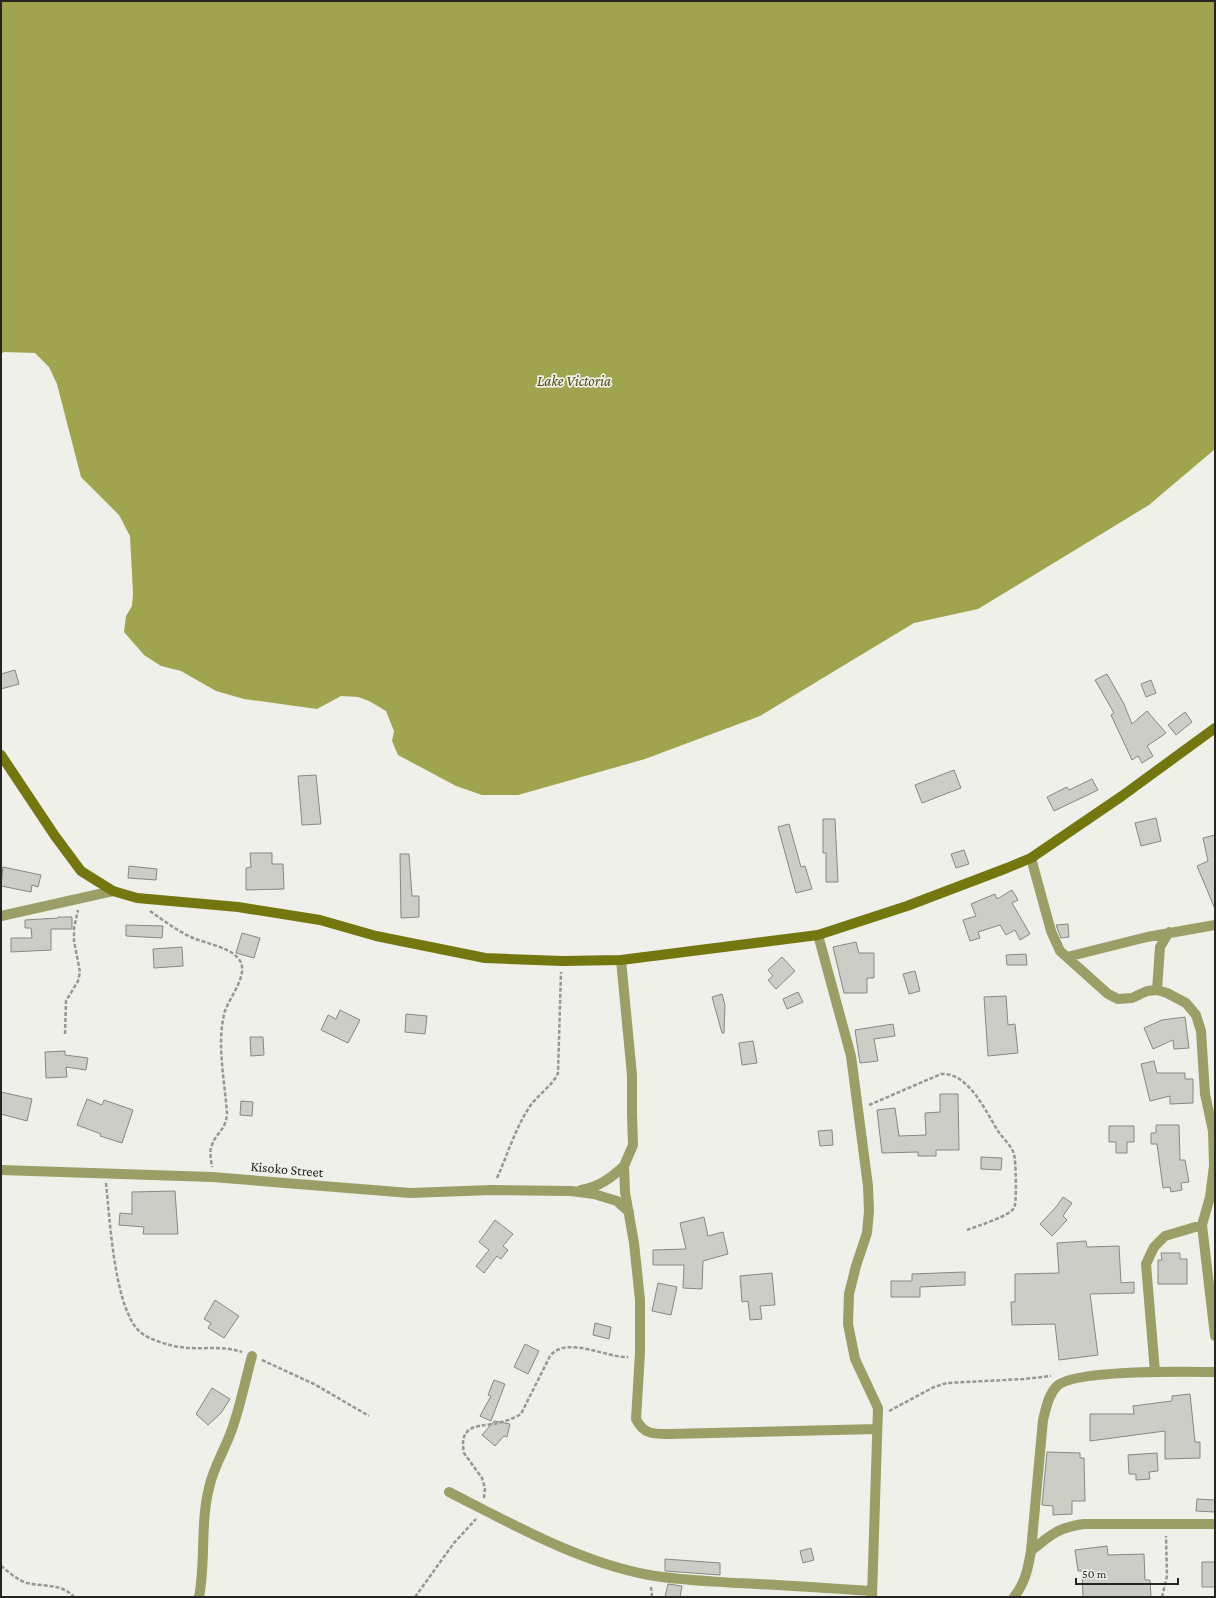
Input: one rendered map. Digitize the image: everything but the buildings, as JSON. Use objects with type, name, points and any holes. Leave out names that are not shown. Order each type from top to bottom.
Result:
[{"type":"street","points":[[1,755],[55,836],[82,871],[113,891],[137,898],[238,907],[320,920],[376,936],[485,958],[562,961],[621,960],[818,935],[907,906],[1007,868],[1031,858],[1122,796],[1215,728]]},
{"type":"street","points":[[1031,858],[1054,942],[1067,957],[1108,994],[1118,999],[1132,998],[1147,991],[1156,990],[1168,993],[1186,1003],[1196,1014],[1200,1031],[1205,1094],[1213,1131],[1214,1166],[1210,1197],[1202,1226],[1215,1336]]},
{"type":"street","points":[[1,916],[81,900],[113,891]]},
{"type":"street","points":[[1067,957],[1169,932],[1215,925]]},
{"type":"street","points":[[1156,990],[1160,947],[1169,932]]},
{"type":"street","points":[[449,1492],[483,1510],[566,1549],[596,1560],[649,1575],[872,1594],[878,1408],[855,1359],[848,1324],[849,1294],[856,1266],[867,1233],[869,1211],[868,1186],[851,1056],[818,935]]},
{"type":"street","points":[[621,960],[632,1076],[633,1122],[633,1145],[624,1166],[625,1192],[629,1212],[640,1300],[640,1353],[636,1419],[641,1428],[652,1434],[878,1425]]},
{"type":"street","name":"Kisoko Street","points":[[571,1192],[593,1188],[612,1177],[624,1166]]},
{"type":"street","name":"Kisoko Street","points":[[1,1170],[212,1176],[410,1193],[492,1190],[571,1192],[594,1194],[617,1201],[629,1212]]},
{"type":"street","points":[[1155,1372],[1146,1264],[1154,1247],[1165,1236],[1202,1226]]},
{"type":"street","points":[[199,1597],[202,1578],[204,1526],[209,1488],[216,1466],[231,1431],[252,1356]]},
{"type":"street","points":[[1014,1597],[1022,1586],[1031,1551],[1043,1420],[1049,1399],[1057,1386],[1070,1379],[1085,1377],[1155,1372],[1215,1372]]},
{"type":"street","points":[[1031,1551],[1048,1537],[1059,1530],[1070,1526],[1173,1523],[1215,1524]]},
{"type":"path","points":[[137,898],[150,911],[168,924],[192,937],[230,952],[238,957],[241,963],[241,975],[226,1010],[222,1027],[227,1114],[226,1124],[210,1148],[212,1176]]},
{"type":"path","points":[[65,1034],[66,1001],[78,981],[80,972],[74,941],[74,928],[81,900]]},
{"type":"path","points":[[492,1190],[527,1110],[536,1097],[554,1080],[558,1073],[562,961]]},
{"type":"path","points":[[858,1110],[941,1074],[950,1075],[969,1087],[1014,1153],[1016,1204],[1012,1210],[967,1230]]},
{"type":"path","points":[[105,1173],[121,1298],[138,1330],[150,1338],[172,1346],[236,1350],[314,1384],[370,1416]]},
{"type":"path","points":[[414,1597],[454,1543],[483,1510],[484,1483],[464,1453],[463,1448],[464,1440],[472,1427],[479,1424],[496,1424],[521,1414],[550,1356],[554,1351],[570,1348],[585,1349],[620,1357],[628,1357],[640,1353]]},
{"type":"path","points":[[878,1425],[897,1406],[934,1387],[947,1383],[1024,1379],[1057,1375]]},
{"type":"path","points":[[1162,1597],[1167,1576],[1166,1536],[1173,1523]]},
{"type":"path","points":[[1,1566],[27,1583],[58,1587],[64,1589],[74,1597]]},
{"type":"water","name":"Lake Victoria","points":[[1,1],[1215,1],[1215,449],[1149,505],[978,609],[914,623],[760,716],[645,759],[518,795],[482,795],[456,786],[398,755],[392,741],[394,731],[386,711],[369,701],[358,697],[341,696],[317,709],[244,699],[216,691],[181,671],[161,666],[144,655],[124,632],[126,616],[132,606],[133,593],[130,536],[119,515],[81,477],[57,384],[49,367],[35,353],[4,352],[1,354]]}]
